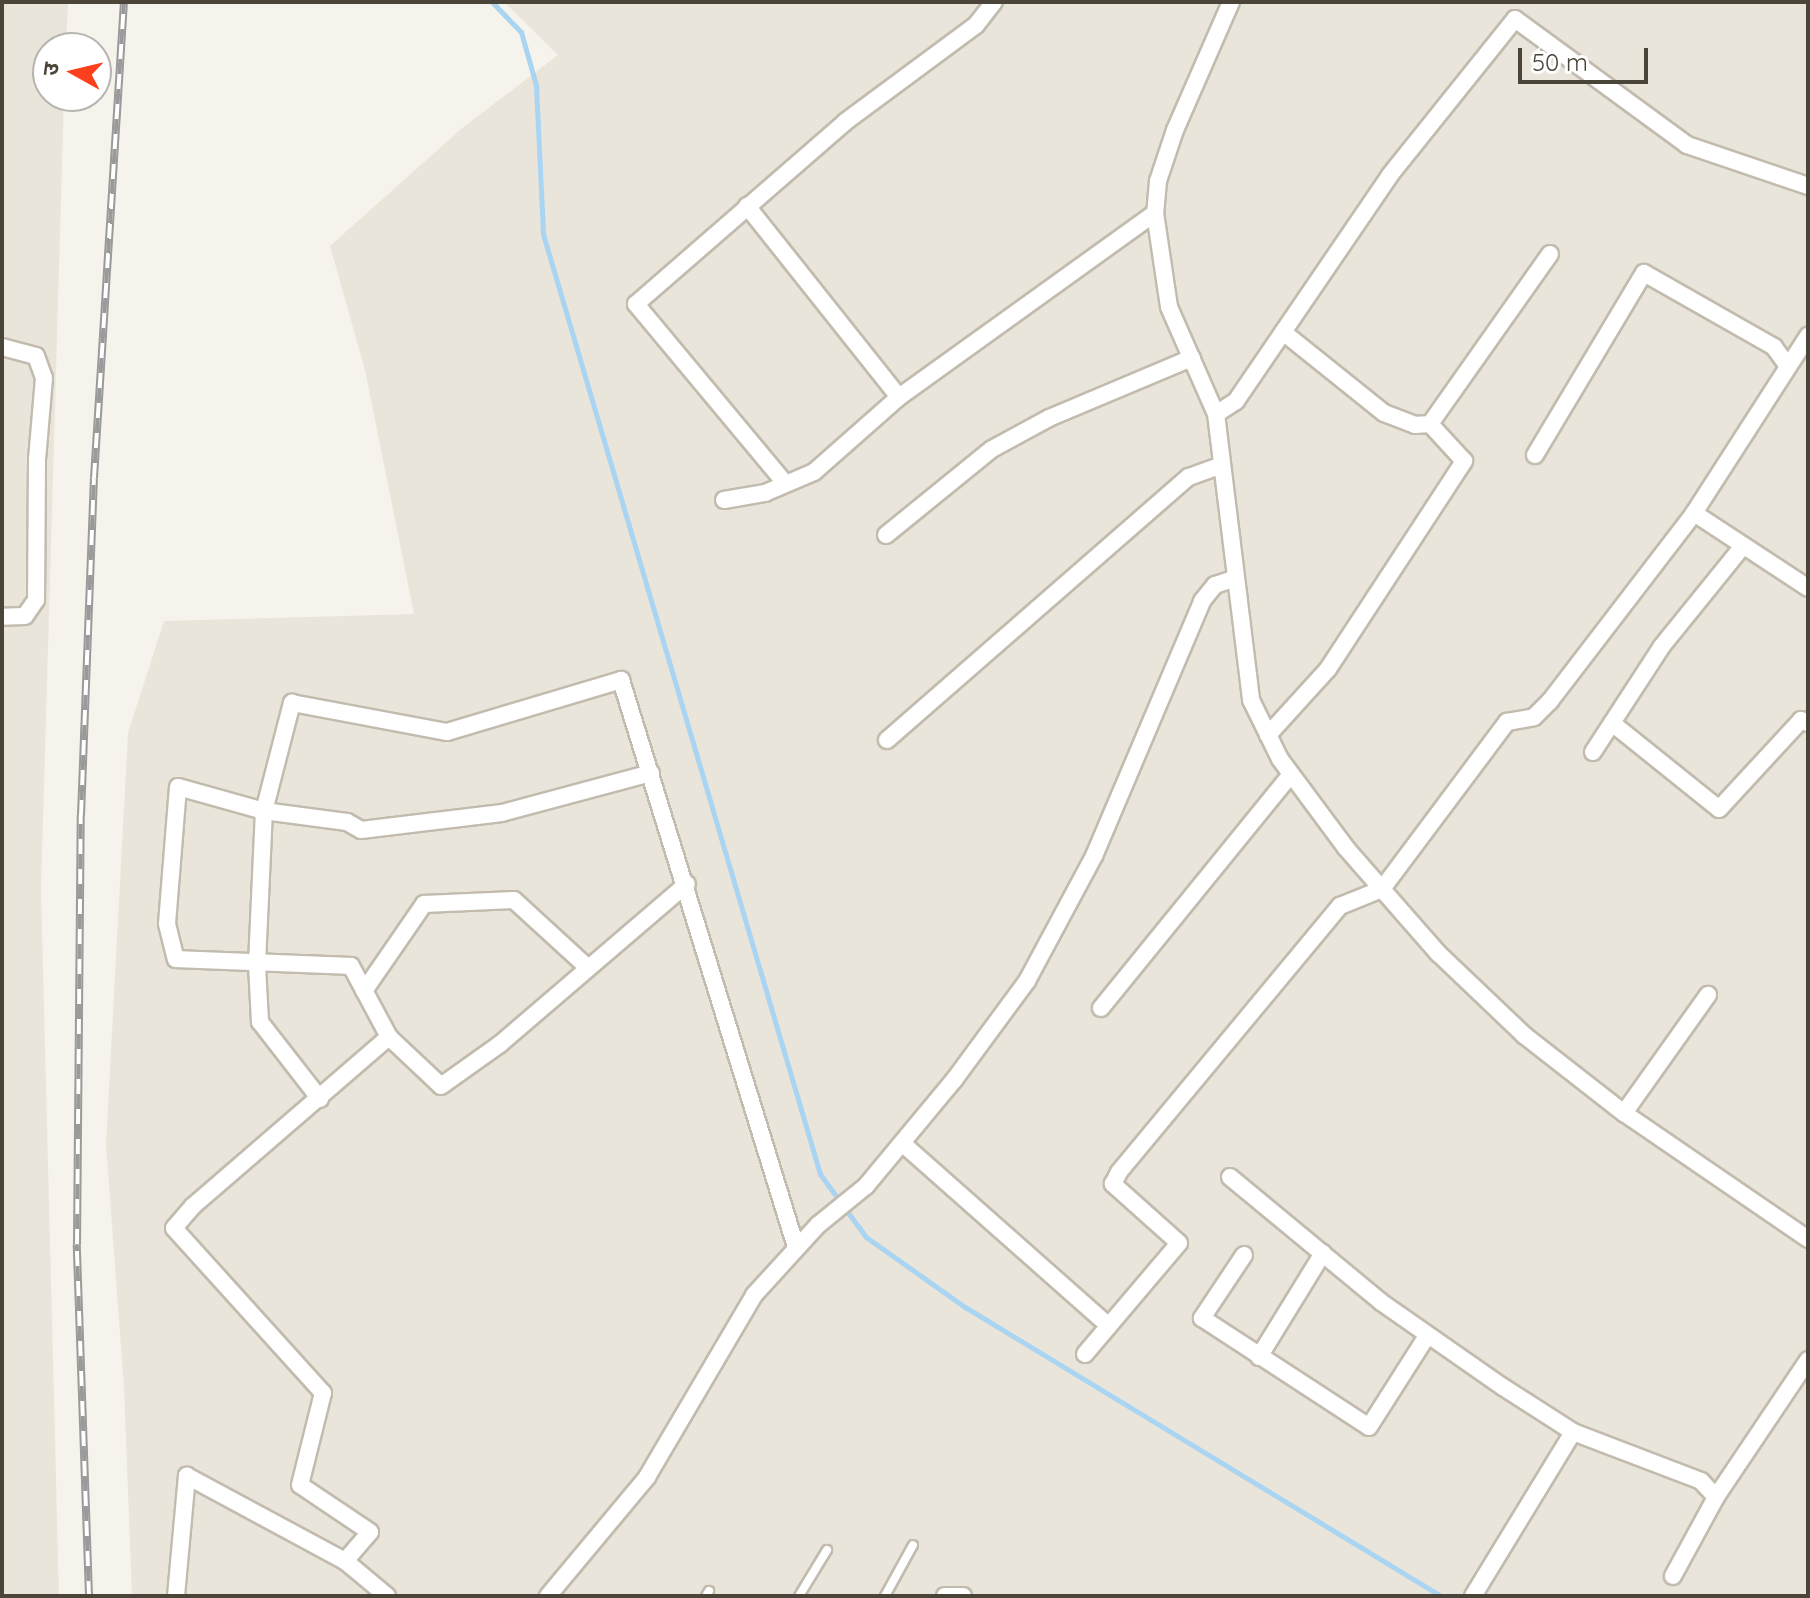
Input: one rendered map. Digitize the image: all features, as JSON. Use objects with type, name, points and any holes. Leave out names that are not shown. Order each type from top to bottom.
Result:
[{"type":"street","points":[[785,483],[636,304],[845,122],[976,25],[994,2]]},
{"type":"street","points":[[1231,2],[1175,130],[1158,181],[1155,213],[1169,307],[1216,414],[1251,700],[1291,774],[1382,889],[1438,953],[1524,1035],[1624,1113],[1808,1239]]},
{"type":"street","points":[[1216,414],[1236,401],[1390,175],[1515,19],[1519,2]]},
{"type":"street","points":[[1515,19],[1687,145],[1808,186]]},
{"type":"street","points":[[747,206],[899,397]]},
{"type":"street","points":[[724,500],[765,493],[814,472],[899,397],[1155,213]]},
{"type":"street","points":[[1430,424],[1550,254]]},
{"type":"street","points":[[1535,455],[1644,273],[1774,347],[1787,365]]},
{"type":"street","points":[[1283,332],[1384,413],[1415,425],[1430,424]]},
{"type":"street","points":[[1085,1354],[1179,1243],[1113,1184],[1119,1172],[1340,906],[1382,889],[1507,722],[1534,717],[1550,701],[1694,513],[1808,336]]},
{"type":"street","points":[[2,347],[36,356],[44,378],[37,460],[36,600],[25,616],[2,617]]},
{"type":"street","points":[[886,535],[992,449],[1049,418],[1192,358]]},
{"type":"street","points":[[1268,735],[1328,669],[1464,461],[1430,424]]},
{"type":"street","points":[[887,740],[1189,477],[1222,465]]},
{"type":"street","points":[[1694,513],[1808,588]]},
{"type":"street","points":[[1593,752],[1662,646],[1743,546]]},
{"type":"street","points":[[548,1596],[647,1477],[754,1295],[818,1225],[866,1186],[1027,981],[1094,856],[1202,601],[1215,585],[1236,578]]},
{"type":"street","points":[[320,1099],[260,1022],[257,964],[264,811],[292,703],[447,732],[621,680],[687,884],[796,1247]]},
{"type":"street","points":[[1612,723],[1719,809],[1801,720],[1808,723]]},
{"type":"street","points":[[651,773],[502,813],[361,830],[347,822],[264,811],[178,787],[167,924],[176,959],[351,966],[389,1037],[441,1086],[500,1044],[687,884]]},
{"type":"street","points":[[1101,1008],[1291,774]]},
{"type":"street","points":[[364,991],[424,904],[514,900],[587,967]]},
{"type":"street","points":[[1624,1113],[1708,995]]},
{"type":"street","points":[[345,1561],[370,1532],[300,1485],[323,1393],[174,1228],[193,1206],[389,1037]]},
{"type":"street","points":[[902,1143],[1109,1326]]},
{"type":"street","points":[[1230,1177],[1427,1336],[1573,1432],[1701,1481],[1716,1497]]},
{"type":"street","points":[[1259,1357],[1323,1253]]},
{"type":"street","points":[[1244,1255],[1202,1318],[1369,1427],[1427,1336]]},
{"type":"street","points":[[1673,1576],[1716,1497],[1808,1360]]},
{"type":"street","points":[[1473,1596],[1573,1432]]},
{"type":"street","points":[[176,1596],[187,1476],[345,1561],[387,1596]]},
{"type":"street","points":[[945,1596],[963,1596]]},
{"type":"lane","points":[[885,1596],[913,1545]]},
{"type":"lane","points":[[799,1596],[827,1550]]},
{"type":"shaded area","points":[[2,2],[68,2],[67,32],[32,32],[32,112],[64,112],[41,890],[59,1596],[2,1596]]},
{"type":"shaded area","points":[[504,2],[1808,2],[1808,1596],[132,1596],[124,1388],[106,1144],[128,733],[164,621],[414,614],[365,370],[330,246],[461,129],[558,55]]},
{"type":"waterway","points":[[492,2],[521,32],[536,85],[543,234],[820,1174],[866,1237],[965,1307],[1441,1596]]},
{"type":"railway","points":[[89,1596],[77,1244],[81,815],[94,478],[124,2]]}]
